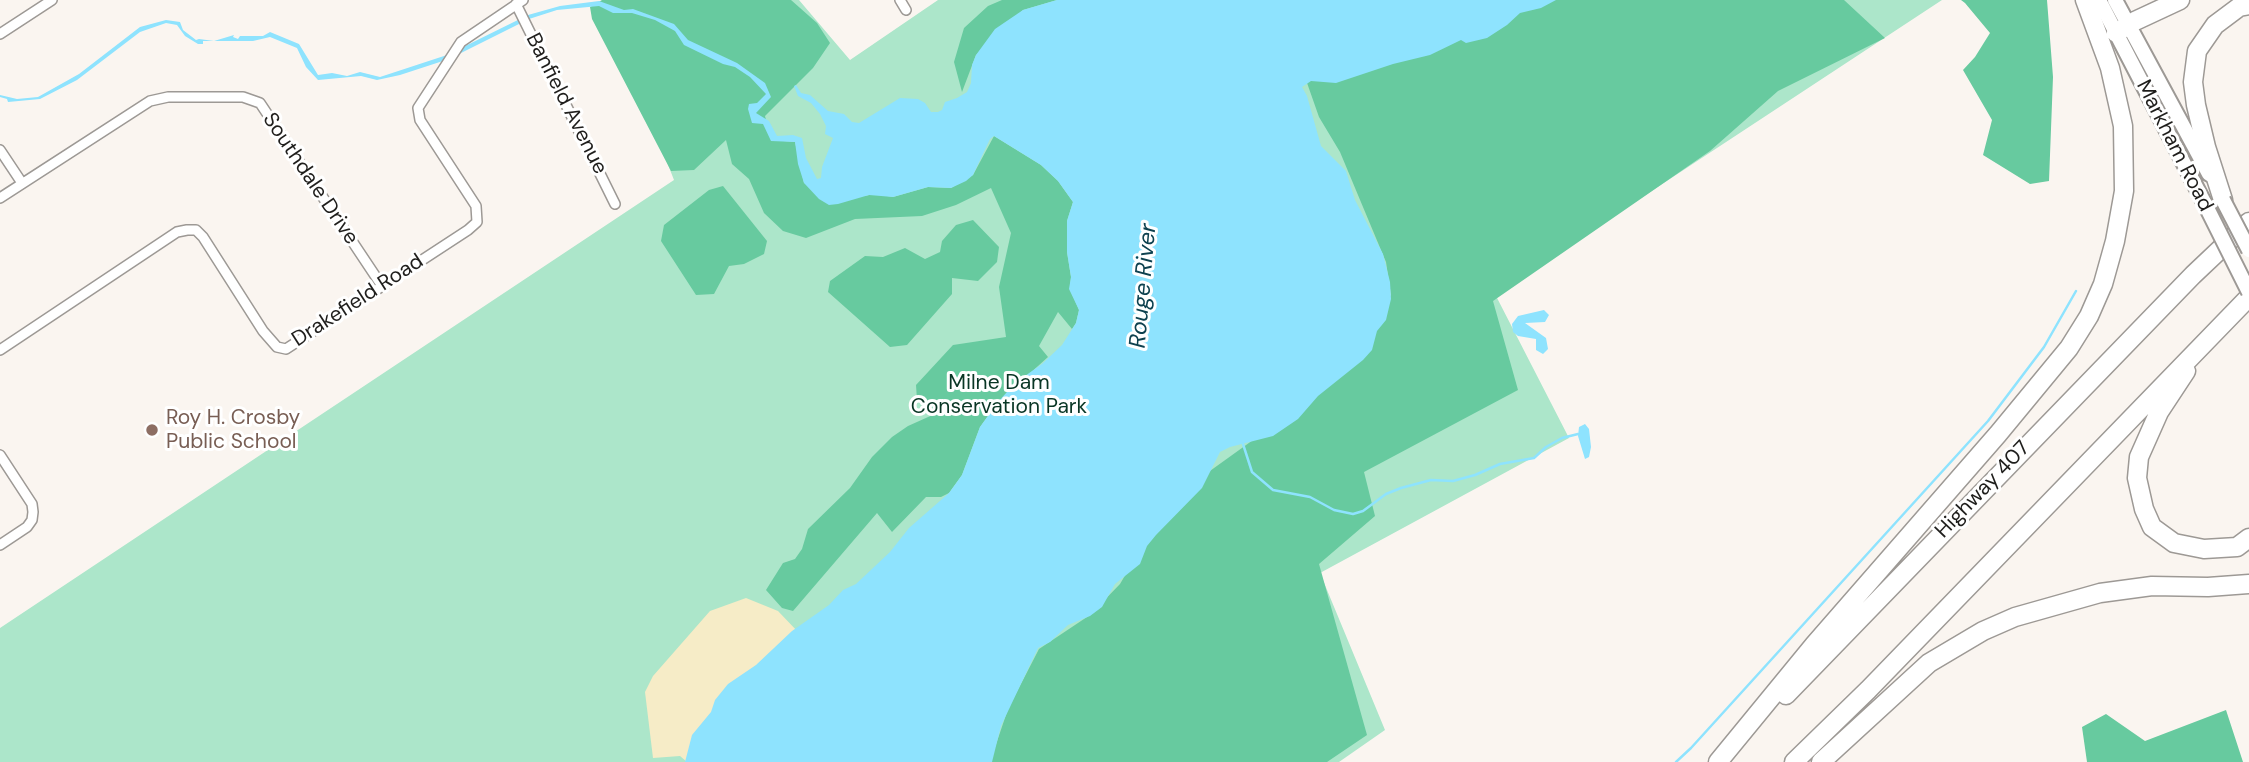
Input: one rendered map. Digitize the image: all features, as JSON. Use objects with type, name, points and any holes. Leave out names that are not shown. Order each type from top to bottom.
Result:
[{"type":"highway","points":[[1719,762],[1814,645],[1998,435],[2069,348],[2089,316],[2103,284],[2115,241],[2124,191],[2123,126],[2110,68],[2085,0]]},
{"type":"highway","points":[[2122,29],[2180,0]]},
{"type":"highway","points":[[2215,205],[2193,82],[2197,51],[2215,24],[2239,6],[2249,5]]},
{"type":"highway","points":[[2204,264],[2249,213]]},
{"type":"highway","name":"Highway 407","points":[[1719,762],[2204,264],[2249,222]]},
{"type":"highway","points":[[1794,762],[1868,690],[2249,294]]},
{"type":"highway","points":[[2211,335],[2159,412],[2139,457],[2137,478],[2144,509],[2152,527],[2174,543],[2204,549],[2237,547],[2249,538]]},
{"type":"highway","points":[[1821,762],[1929,663],[1983,631],[2015,617],[2100,593],[2152,586],[2208,587],[2249,584]]},
{"type":"main road","name":"Markham Road","points":[[2099,0],[2122,29],[2215,205],[2249,294]]},
{"type":"main road","name":"Markham Road","points":[[2115,0],[2122,29]]},
{"type":"main road","name":"Markham Road","points":[[2215,205],[2249,250]]},
{"type":"street","points":[[0,34],[52,0]]},
{"type":"street","points":[[901,0],[906,10]]},
{"type":"street","name":"Banfield Avenue","points":[[519,2],[615,204]]},
{"type":"street","name":"Drakefield Road","points":[[0,350],[177,232],[187,230],[196,230],[203,237],[263,331],[278,347],[286,349],[382,286],[477,222],[478,214],[472,198],[425,129],[418,108],[461,43],[519,2]]},
{"type":"street","name":"Southdale Drive","points":[[0,198],[150,101],[168,97],[243,97],[260,103],[382,286]]},
{"type":"street","points":[[0,150],[22,183]]},
{"type":"street","points":[[0,455],[32,504],[33,512],[27,527],[0,545]]},
{"type":"green space","points":[[602,0],[791,0],[817,23],[830,43],[813,68],[765,116],[771,140],[795,142],[804,183],[864,196],[875,194],[893,197],[928,187],[951,188],[973,175],[994,136],[1041,165],[1058,181],[1073,202],[1067,221],[1067,252],[1070,289],[1079,310],[1072,329],[1058,312],[1039,346],[1048,357],[998,402],[980,427],[962,475],[949,493],[941,497],[926,497],[892,532],[877,513],[793,611],[782,608],[766,590],[783,563],[795,559],[802,549],[808,529],[850,488],[872,457],[892,437],[908,426],[946,409],[930,410],[917,400],[916,385],[953,345],[1006,337],[999,287],[1011,233],[991,188],[956,205],[922,216],[855,219],[806,238],[783,231],[764,213],[749,179],[732,164],[726,140],[694,170],[671,171],[592,19],[590,7]]},
{"type":"green space","name":"Milne Dam Conservation Park","points":[[648,0],[799,0],[850,60],[938,0],[1942,0],[1495,294],[1569,438],[1320,573],[1385,730],[1339,762],[0,762],[0,628],[674,180],[613,24]]},
{"type":"green space","points":[[1002,0],[1057,0],[1023,10],[976,55],[962,92],[954,62],[964,28],[988,6]]},
{"type":"green space","points":[[1532,0],[1844,0],[1885,38],[1778,91],[1710,151],[1493,301],[1518,390],[1364,472],[1375,516],[1319,564],[1367,735],[1327,762],[990,762],[1008,709],[1039,649],[1090,615],[1120,584],[1157,521],[1196,481],[1292,412],[1362,334],[1391,295],[1386,262],[1340,152],[1319,117],[1306,80]]},
{"type":"green space","points":[[1961,0],[2047,0],[2053,77],[2049,181],[2030,184],[1983,155],[1992,120],[1963,70],[1990,33]]},
{"type":"green space","points":[[723,186],[767,241],[764,254],[744,264],[729,266],[714,294],[696,295],[661,241],[664,225],[709,190]]},
{"type":"green space","points":[[973,220],[999,247],[997,262],[978,281],[952,278],[952,294],[907,345],[890,347],[828,292],[830,281],[865,256],[883,257],[905,248],[925,259],[940,252],[942,241],[956,225]]},
{"type":"green space","points":[[2226,710],[2243,762],[2087,762],[2082,727],[2106,714],[2145,741]]},
{"type":"sand","points":[[746,598],[778,611],[800,634],[687,762],[680,756],[653,758],[645,692],[653,676],[710,611]]},
{"type":"water","name":"Rouge River","points":[[1057,0],[1556,0],[1541,8],[1520,13],[1487,38],[1466,43],[1461,40],[1430,55],[1336,83],[1311,81],[1302,87],[1321,146],[1346,171],[1355,200],[1383,254],[1391,299],[1386,320],[1377,331],[1372,350],[1318,396],[1298,419],[1273,436],[1220,452],[1202,488],[1156,535],[1147,546],[1140,564],[1115,584],[1102,607],[1090,616],[1068,625],[1050,642],[1038,648],[1001,726],[992,762],[685,762],[692,735],[711,712],[715,700],[728,684],[756,665],[792,631],[829,605],[843,590],[856,584],[890,552],[909,528],[949,493],[962,475],[980,427],[998,402],[1015,383],[1042,364],[1062,345],[1076,323],[1079,310],[1069,289],[1071,277],[1067,252],[1067,221],[1073,202],[1058,181],[1041,165],[994,136],[973,175],[951,188],[928,187],[893,197],[869,195],[829,205],[819,199],[804,183],[795,142],[771,141],[763,124],[752,123],[749,104],[757,103],[766,94],[750,77],[735,67],[684,45],[675,31],[655,20],[632,13],[613,13],[599,6],[557,10],[529,19],[449,59],[377,80],[361,76],[318,80],[306,67],[297,48],[270,37],[253,41],[214,41],[234,35],[233,37],[238,39],[240,36],[263,36],[270,32],[299,44],[318,75],[332,73],[347,76],[360,72],[380,77],[447,55],[528,15],[560,6],[599,1],[624,10],[633,9],[674,24],[688,40],[737,63],[765,83],[771,97],[756,113],[769,121],[777,136],[793,135],[802,138],[806,158],[817,179],[821,178],[822,167],[833,138],[825,134],[826,126],[820,114],[811,103],[798,96],[794,86],[796,85],[801,93],[810,95],[828,111],[844,114],[852,122],[859,123],[900,98],[918,99],[925,103],[931,112],[938,112],[942,110],[945,102],[967,92],[976,55],[995,29],[1023,10]]},
{"type":"water","points":[[166,20],[180,22],[183,30],[196,40],[214,41],[198,44],[185,36],[177,25],[166,23],[140,32],[77,80],[40,99],[8,102],[0,97],[38,97],[79,74],[140,27]]},
{"type":"water","points":[[1544,310],[1549,315],[1545,322],[1525,323],[1546,338],[1548,349],[1543,354],[1536,350],[1536,339],[1518,336],[1513,332],[1512,324],[1518,316]]},
{"type":"water","points":[[1585,424],[1589,429],[1591,447],[1589,457],[1585,459],[1578,436],[1579,427]]},
{"type":"waterway","points":[[1676,762],[1988,421],[2044,347],[2076,291]]},
{"type":"waterway","points":[[1243,444],[1252,472],[1273,490],[1310,497],[1334,510],[1353,514],[1363,511],[1386,494],[1401,488],[1431,480],[1453,481],[1500,464],[1534,458],[1562,438],[1578,434]]},
{"type":"place","name":"Roy H. Crosby Public School","points":[[152,430]]}]
